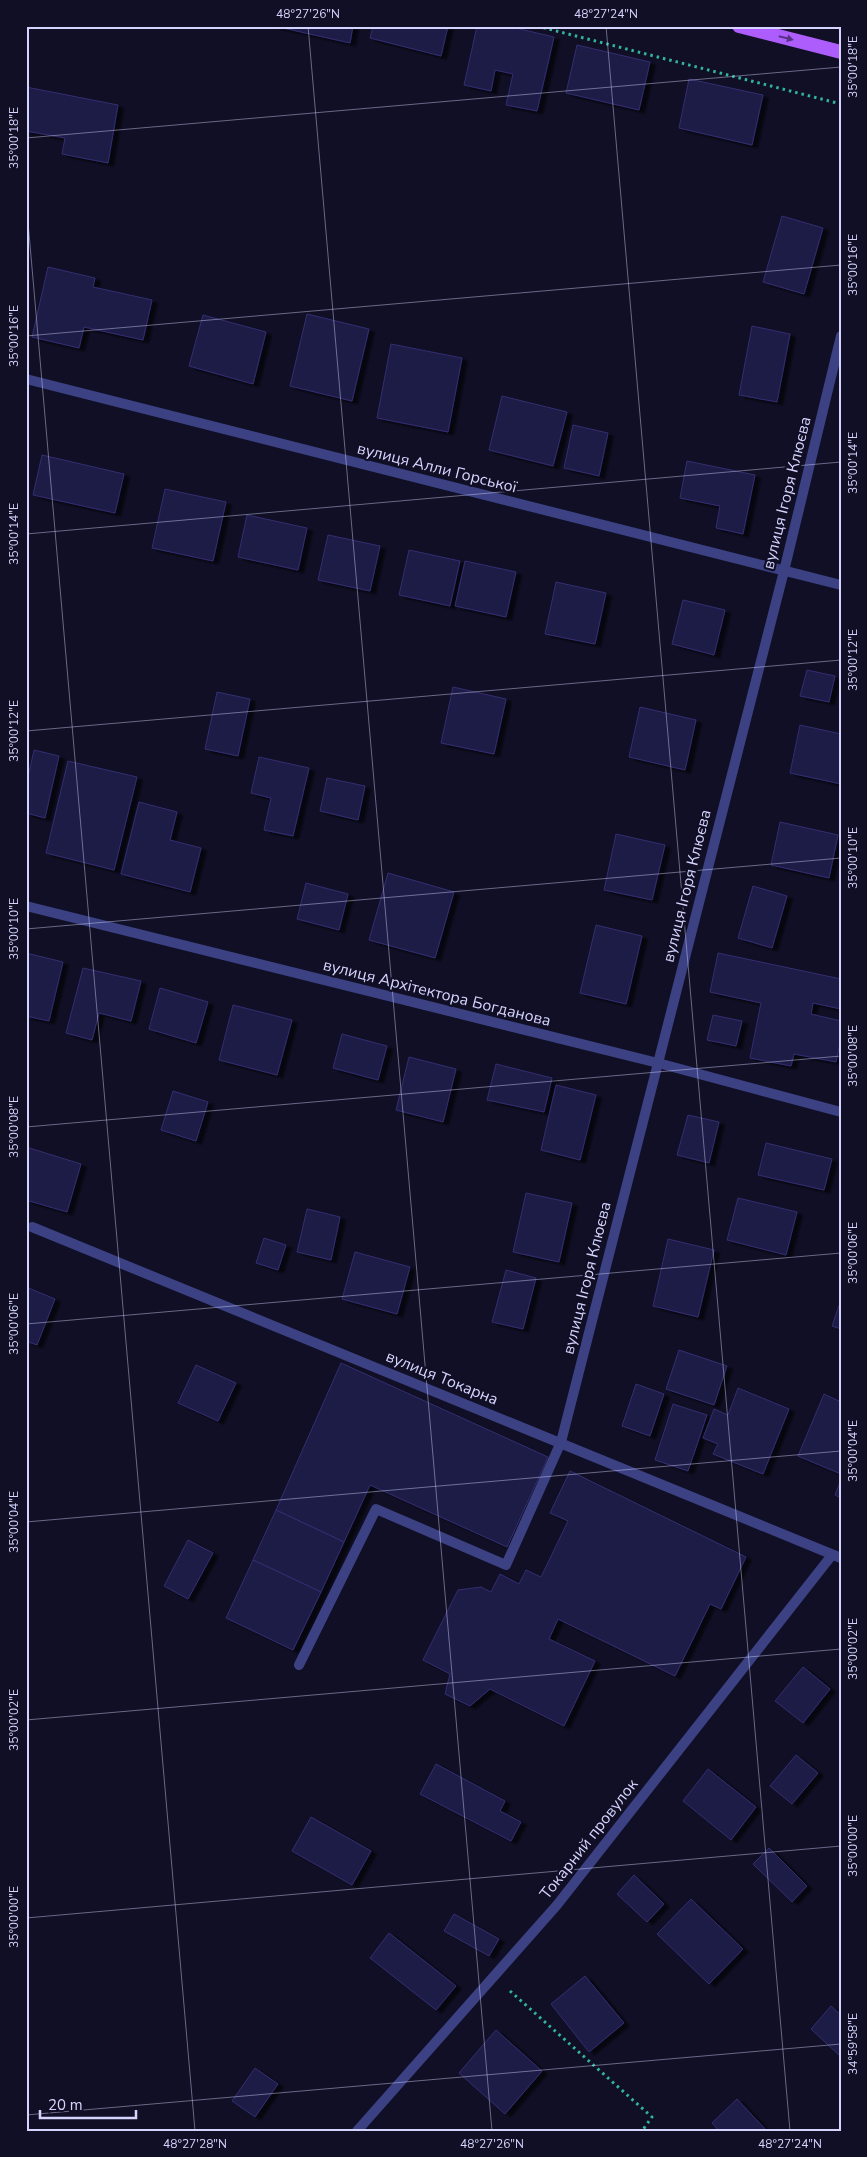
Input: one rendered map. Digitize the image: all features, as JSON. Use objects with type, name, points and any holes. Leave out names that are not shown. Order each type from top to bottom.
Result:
[{"type":"main road","points":[[738,26],[841,52]]},
{"type":"street","name":"вулиця Ігоря Клюєва","points":[[299,1664],[376,1509],[506,1564],[561,1442],[784,571],[841,336]]},
{"type":"street","name":"вулиця Алли Горської","points":[[26,379],[841,585]]},
{"type":"street","name":"вулиця Архітектора Богданова","points":[[26,906],[658,1064],[841,1112]]},
{"type":"street","name":"вулиця Токарна","points":[[32,1228],[561,1442],[836,1556]]},
{"type":"street","name":"Токарний провулок","points":[[357,2131],[557,1904],[836,1556]]},
{"type":"path","points":[[537,26],[841,104]]},
{"type":"path","points":[[493,1977],[652,2116],[642,2131]]},
{"type":"building","points":[[274,26],[353,26],[350,43]]},
{"type":"building","points":[[373,26],[448,26],[441,56],[370,38]]},
{"type":"building","points":[[477,26],[507,26],[554,37],[537,111],[506,105],[513,74],[495,70],[491,91],[464,85]]},
{"type":"building","points":[[577,45],[650,62],[639,110],[566,93]]},
{"type":"building","points":[[689,79],[763,95],[752,145],[679,128]]},
{"type":"building","points":[[26,87],[118,105],[108,163],[62,154],[65,138],[26,131]]},
{"type":"building","points":[[782,216],[823,228],[804,294],[763,282]]},
{"type":"building","points":[[48,267],[95,278],[93,287],[152,300],[143,340],[84,327],[79,348],[32,337]]},
{"type":"building","points":[[307,314],[369,329],[352,401],[290,386]]},
{"type":"building","points":[[203,315],[266,332],[253,384],[189,366]]},
{"type":"building","points":[[752,326],[790,334],[777,402],[739,395]]},
{"type":"building","points":[[391,344],[462,358],[448,432],[377,418]]},
{"type":"building","points":[[502,396],[567,412],[553,466],[489,450]]},
{"type":"building","points":[[573,425],[608,433],[599,476],[564,468]]},
{"type":"building","points":[[42,455],[124,474],[115,513],[33,495]]},
{"type":"building","points":[[687,461],[755,475],[743,534],[716,528],[720,506],[680,498]]},
{"type":"building","points":[[165,489],[226,502],[213,561],[152,548]]},
{"type":"building","points":[[247,515],[307,528],[298,570],[238,557]]},
{"type":"building","points":[[328,535],[380,546],[370,591],[318,580]]},
{"type":"building","points":[[409,550],[460,561],[450,606],[399,595]]},
{"type":"building","points":[[465,561],[516,572],[506,617],[455,606]]},
{"type":"building","points":[[556,582],[606,593],[595,644],[545,634]]},
{"type":"building","points":[[683,600],[725,610],[714,655],[672,644]]},
{"type":"building","points":[[807,670],[835,676],[829,702],[800,696]]},
{"type":"building","points":[[453,687],[506,699],[494,754],[441,743]]},
{"type":"building","points":[[217,692],[250,699],[238,756],[205,749]]},
{"type":"building","points":[[640,707],[696,720],[685,770],[629,757]]},
{"type":"building","points":[[800,725],[841,734],[841,784],[790,773]]},
{"type":"building","points":[[34,750],[59,756],[45,818],[26,813],[26,786]]},
{"type":"building","points":[[259,757],[309,768],[293,836],[264,830],[271,798],[251,793]]},
{"type":"building","points":[[68,761],[137,777],[114,870],[46,853]]},
{"type":"building","points":[[327,778],[365,786],[358,820],[320,811]]},
{"type":"building","points":[[139,802],[177,812],[170,840],[201,848],[190,892],[121,874]]},
{"type":"building","points":[[780,822],[838,835],[829,878],[771,865]]},
{"type":"building","points":[[616,834],[665,845],[652,900],[604,890]]},
{"type":"building","points":[[388,873],[454,892],[435,958],[369,940]]},
{"type":"building","points":[[306,883],[348,894],[339,930],[297,919]]},
{"type":"building","points":[[753,886],[787,896],[772,948],[738,938]]},
{"type":"building","points":[[596,925],[642,936],[626,1004],[580,993]]},
{"type":"building","points":[[26,953],[63,962],[49,1021],[26,1016]]},
{"type":"building","points":[[718,953],[841,979],[841,1009],[813,1003],[811,1014],[841,1021],[841,1039],[836,1062],[794,1054],[791,1066],[750,1058],[761,1003],[710,992]]},
{"type":"building","points":[[83,968],[141,981],[131,1021],[99,1013],[92,1040],[66,1033]]},
{"type":"building","points":[[160,988],[208,1002],[196,1043],[149,1029]]},
{"type":"building","points":[[233,1005],[292,1020],[277,1075],[219,1060]]},
{"type":"building","points":[[713,1015],[742,1021],[736,1046],[707,1040]]},
{"type":"building","points":[[342,1034],[387,1046],[378,1080],[333,1068]]},
{"type":"building","points":[[409,1057],[456,1069],[443,1122],[396,1110]]},
{"type":"building","points":[[496,1064],[552,1078],[544,1112],[487,1100]]},
{"type":"building","points":[[556,1085],[596,1095],[580,1160],[541,1150]]},
{"type":"building","points":[[173,1091],[208,1102],[196,1141],[161,1130]]},
{"type":"building","points":[[688,1115],[719,1122],[709,1163],[677,1155]]},
{"type":"building","points":[[766,1143],[832,1159],[824,1190],[758,1175]]},
{"type":"building","points":[[26,1147],[81,1164],[67,1212],[26,1200]]},
{"type":"building","points":[[526,1193],[572,1203],[559,1262],[513,1252]]},
{"type":"building","points":[[738,1198],[797,1212],[786,1255],[727,1240]]},
{"type":"building","points":[[307,1209],[340,1217],[331,1260],[297,1252]]},
{"type":"building","points":[[264,1238],[286,1245],[278,1270],[256,1263]]},
{"type":"building","points":[[668,1239],[714,1250],[698,1317],[653,1306]]},
{"type":"building","points":[[355,1252],[410,1267],[397,1314],[342,1299]]},
{"type":"building","points":[[506,1270],[536,1278],[523,1329],[492,1322]]},
{"type":"building","points":[[26,1287],[55,1299],[37,1345],[26,1341]]},
{"type":"building","points":[[841,1300],[841,1329],[832,1326]]},
{"type":"building","points":[[679,1350],[727,1366],[714,1405],[666,1389]]},
{"type":"building","points":[[341,1363],[548,1457],[507,1547],[370,1485],[344,1542],[276,1510]]},
{"type":"building","points":[[196,1365],[236,1383],[218,1421],[178,1403]]},
{"type":"building","points":[[636,1384],[664,1394],[650,1436],[622,1426]]},
{"type":"building","points":[[738,1388],[789,1409],[763,1474],[713,1454],[718,1444],[703,1438],[714,1409],[728,1415]]},
{"type":"building","points":[[824,1394],[841,1402],[841,1474],[798,1456]]},
{"type":"building","points":[[673,1404],[707,1415],[688,1471],[655,1460]]},
{"type":"building","points":[[570,1471],[746,1557],[721,1609],[710,1604],[675,1676],[558,1619],[549,1639],[595,1661],[564,1726],[490,1689],[470,1706],[445,1694],[450,1674],[423,1660],[458,1590],[481,1587],[491,1592],[500,1574],[519,1584],[526,1570],[541,1577],[568,1521],[550,1513]]},
{"type":"building","points":[[841,1480],[841,1498],[835,1495]]},
{"type":"building","points":[[276,1510],[344,1542],[321,1592],[253,1560]]},
{"type":"building","points":[[188,1540],[213,1553],[188,1599],[164,1586]]},
{"type":"building","points":[[253,1560],[321,1592],[293,1650],[226,1618]]},
{"type":"building","points":[[803,1667],[830,1689],[803,1723],[775,1701]]},
{"type":"building","points":[[796,1755],[818,1773],[792,1804],[770,1786]]},
{"type":"building","points":[[436,1764],[505,1801],[500,1811],[521,1822],[511,1841],[420,1794]]},
{"type":"building","points":[[708,1769],[756,1807],[731,1840],[683,1801]]},
{"type":"building","points":[[311,1817],[371,1851],[352,1885],[292,1851]]},
{"type":"building","points":[[769,1848],[807,1886],[792,1902],[753,1864]]},
{"type":"building","points":[[634,1875],[664,1904],[647,1922],[617,1894]]},
{"type":"building","points":[[691,1899],[743,1949],[709,1984],[657,1934]]},
{"type":"building","points":[[454,1914],[499,1939],[489,1956],[444,1931]]},
{"type":"building","points":[[389,1933],[456,1986],[436,2010],[370,1958]]},
{"type":"building","points":[[585,1976],[624,2023],[589,2052],[551,2004]]},
{"type":"building","points":[[831,2006],[841,2015],[840,2056],[811,2029]]},
{"type":"building","points":[[496,2030],[542,2071],[505,2114],[459,2073]]},
{"type":"building","points":[[255,2068],[278,2084],[255,2117],[232,2101]]},
{"type":"building","points":[[737,2099],[767,2131],[719,2131],[712,2123]]}]
